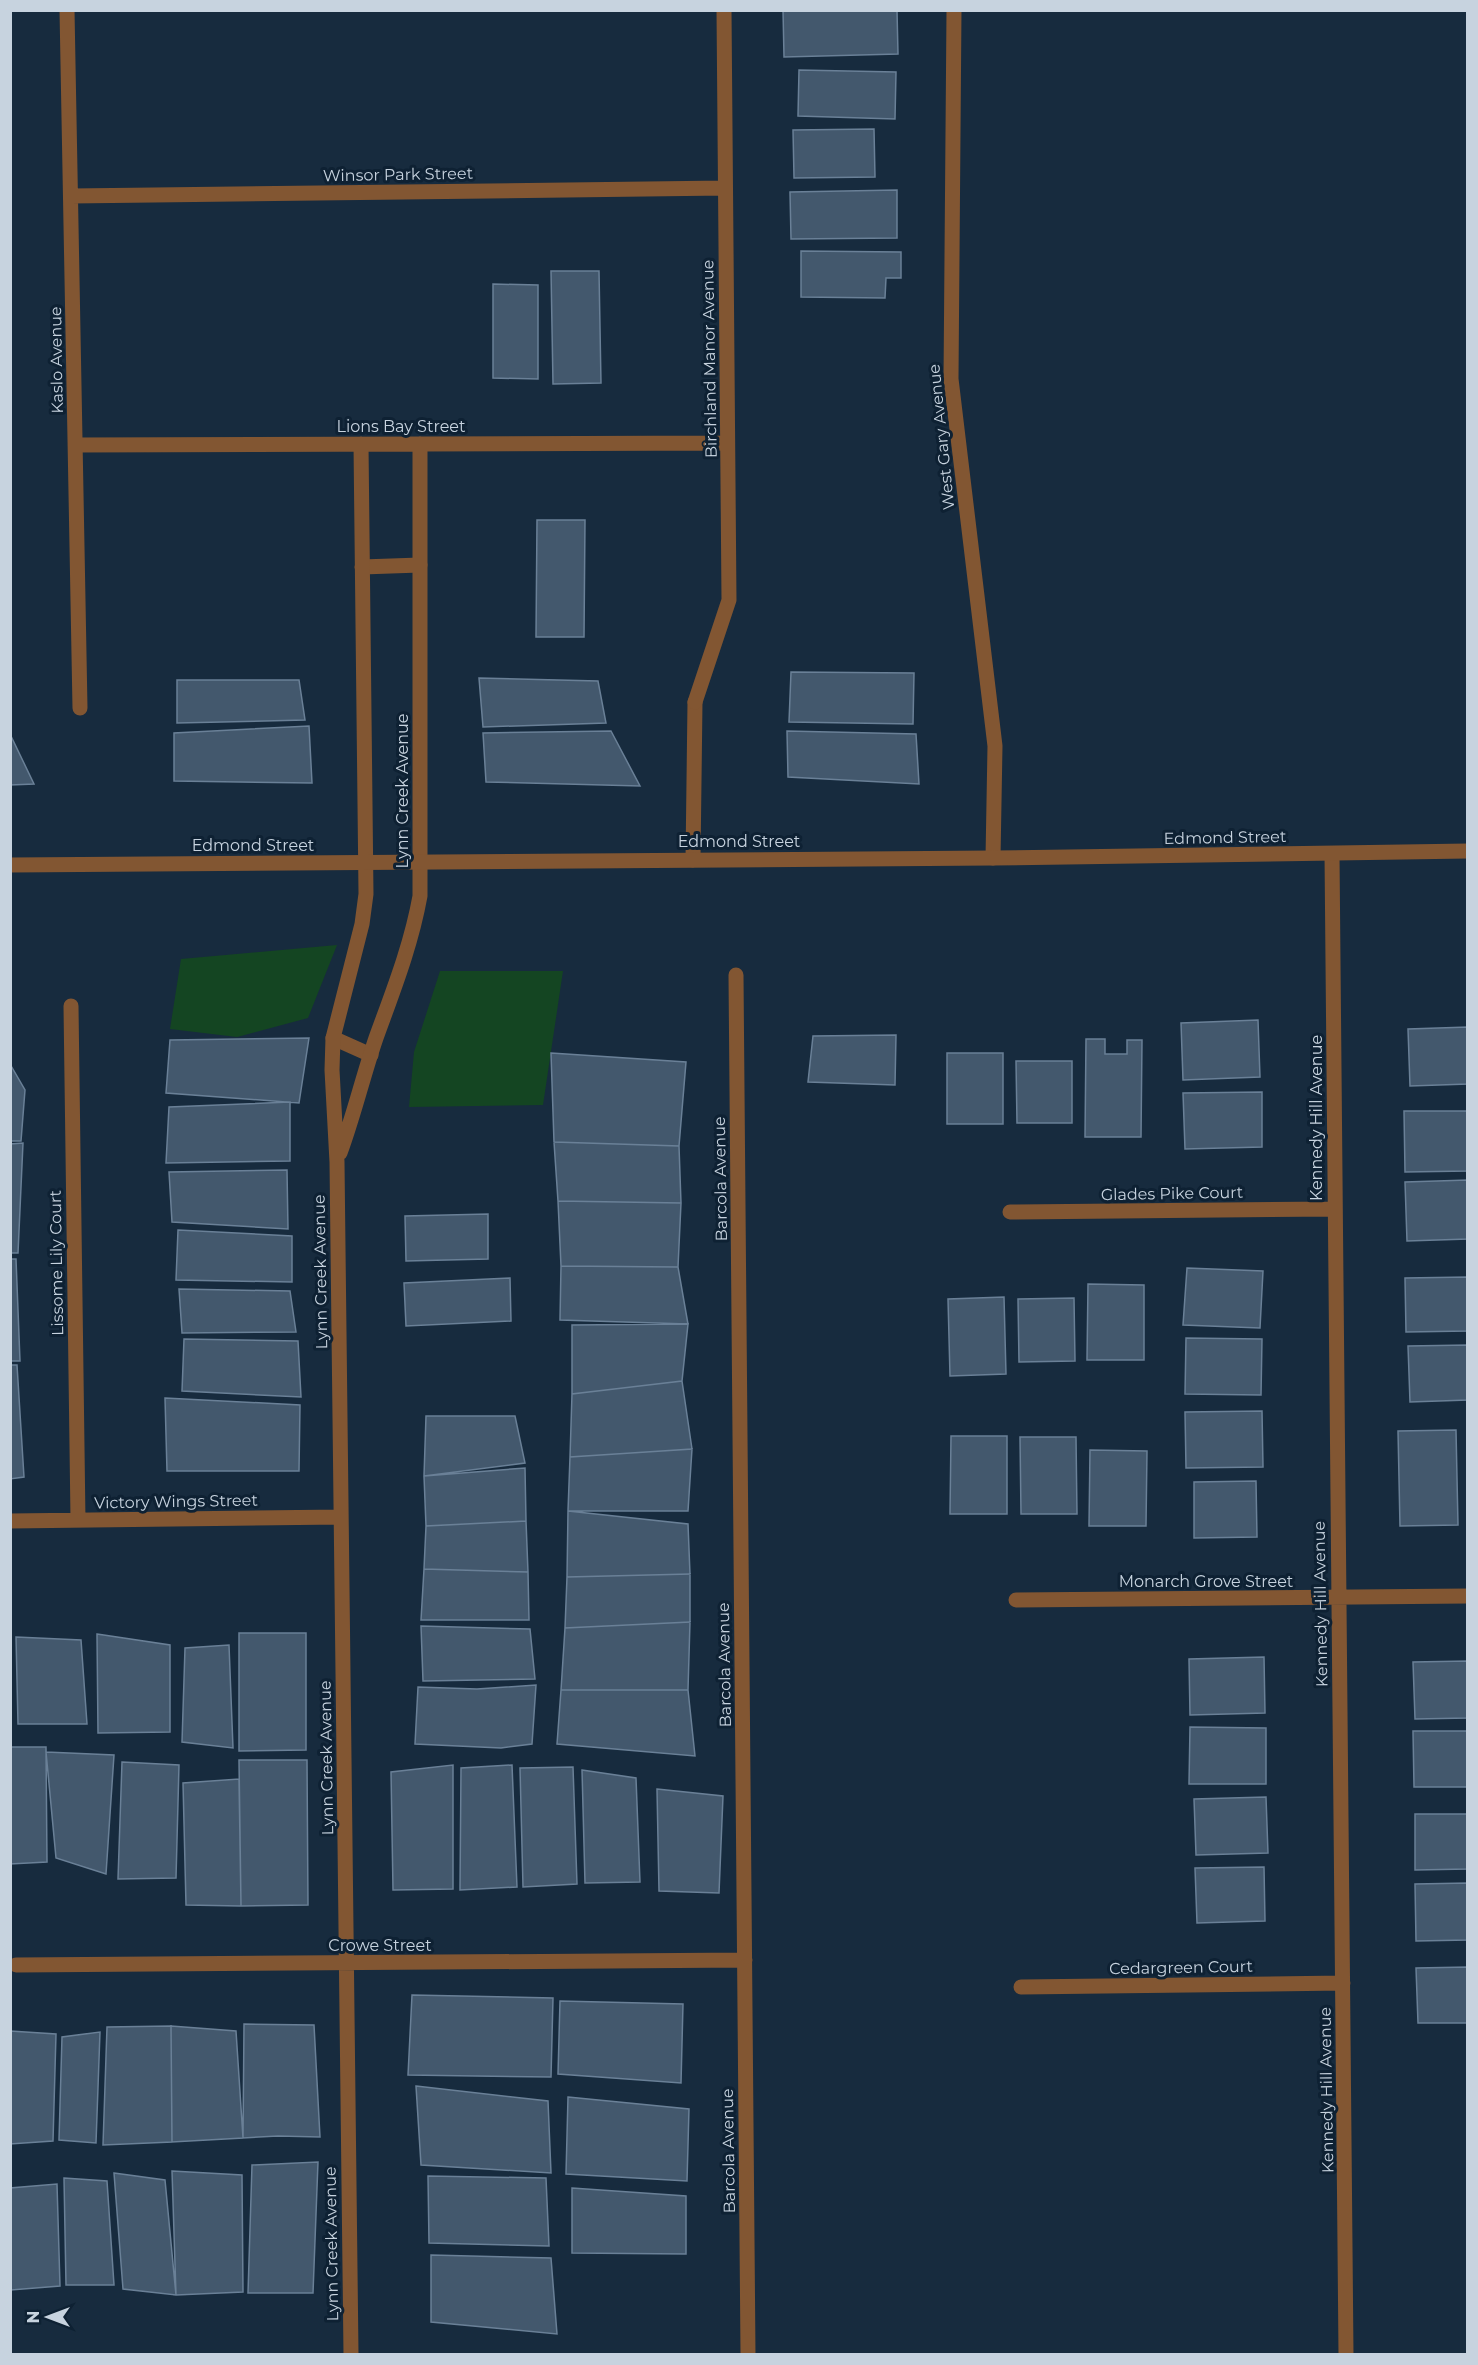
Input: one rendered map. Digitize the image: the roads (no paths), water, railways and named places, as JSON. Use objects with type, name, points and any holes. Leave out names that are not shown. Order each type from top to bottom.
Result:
[{"type":"street","name":"Kaslo Avenue","points":[[67,10],[80,708]]},
{"type":"street","name":"Birchland Manor Avenue","points":[[693,860],[695,702],[729,600],[724,10]]},
{"type":"street","name":"West Gary Avenue","points":[[954,10],[951,379],[995,746],[993,858]]},
{"type":"street","name":"Winsor Park Street","points":[[71,196],[725,188]]},
{"type":"street","name":"Lions Bay Street","points":[[75,445],[728,443]]},
{"type":"street","name":"Lynn Creek Avenue","points":[[351,2355],[337,1162],[332,1070],[333,1038],[362,924],[366,894],[361,444]]},
{"type":"street","name":"Lynn Creek Avenue","points":[[337,1162],[371,1055],[404,964],[420,896],[420,444]]},
{"type":"street","points":[[362,567],[420,565]]},
{"type":"street","name":"Edmond Street","points":[[10,865],[993,858],[1467,851]]},
{"type":"street","name":"Kennedy Hill Avenue","points":[[1332,854],[1346,2355]]},
{"type":"street","name":"Barcola Avenue","points":[[736,975],[748,2355]]},
{"type":"street","name":"Lissome Lily Court","points":[[71,1006],[78,1520]]},
{"type":"street","points":[[333,1038],[371,1055]]},
{"type":"street","name":"Glades Pike Court","points":[[1010,1212],[1334,1209]]},
{"type":"street","name":"Victory Wings Street","points":[[10,1521],[341,1518]]},
{"type":"street","name":"Monarch Grove Street","points":[[1016,1600],[1467,1596]]},
{"type":"street","name":"Crowe Street","points":[[16,1965],[745,1960]]},
{"type":"street","name":"Cedargreen Court","points":[[1021,1987],[1343,1983]]}]
